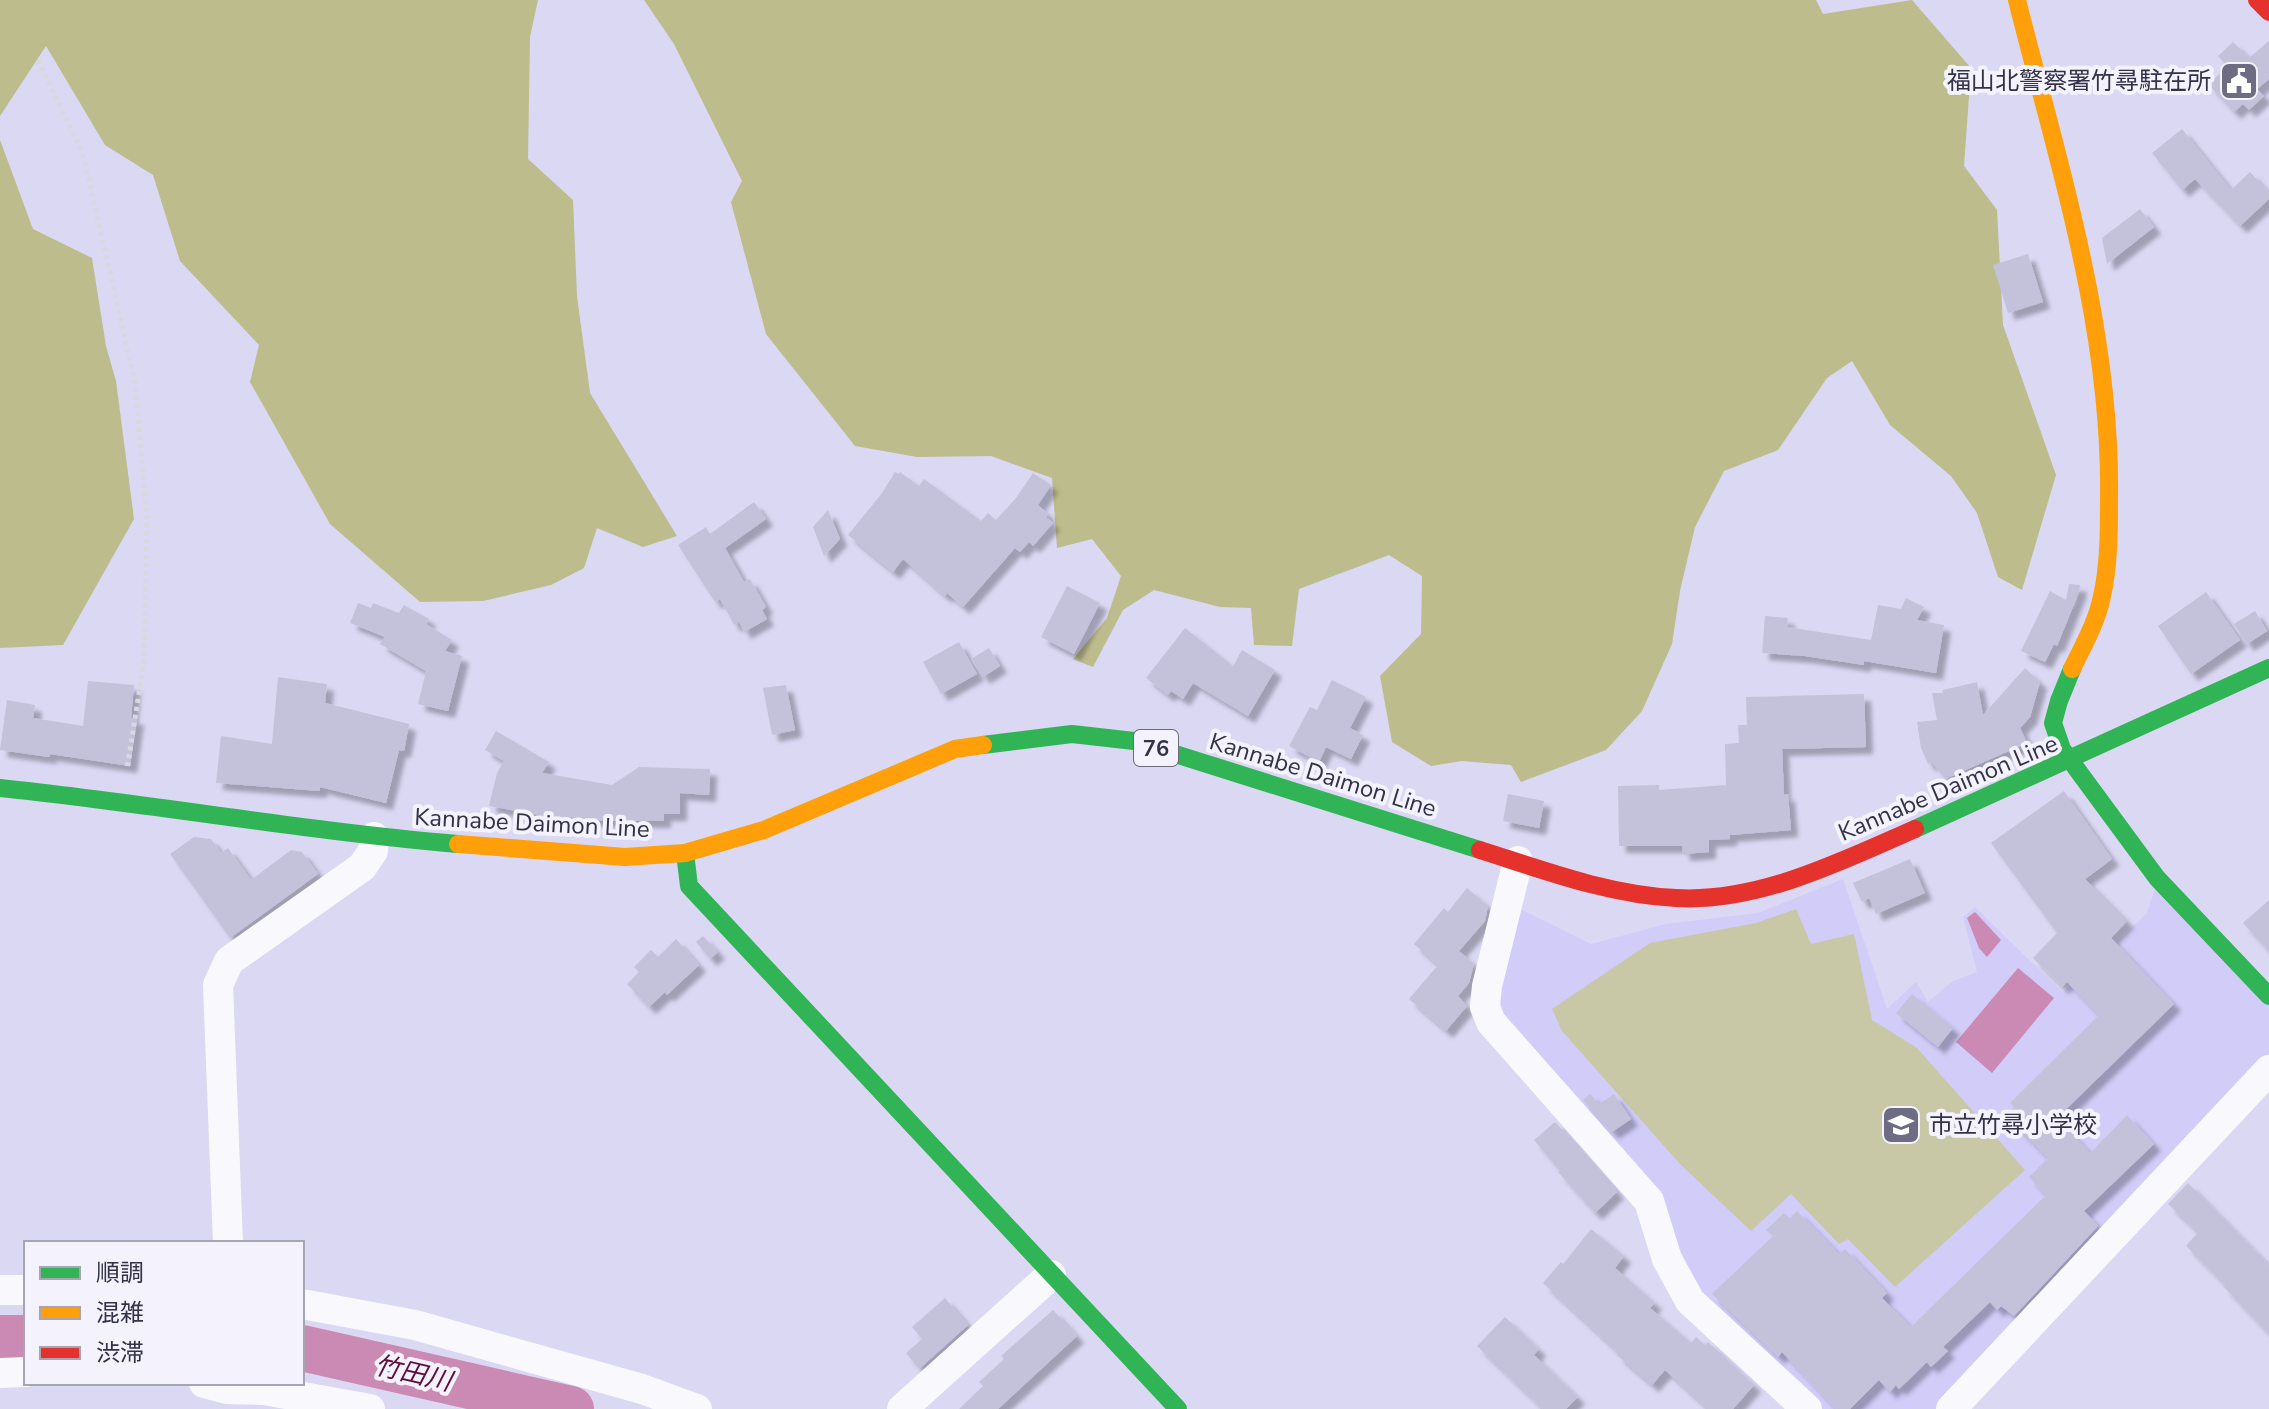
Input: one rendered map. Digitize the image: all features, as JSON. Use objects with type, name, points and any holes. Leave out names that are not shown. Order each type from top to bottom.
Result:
[{"type":"main road","points":[[2017,0],[2077,242],[2095,329],[2108,418],[2109,525],[2101,604],[2052,720],[2059,745],[2069,763],[2089,783],[2129,843],[2168,891],[2269,996]]},
{"type":"main road","points":[[2257,0],[2269,12]]},
{"type":"main road","name":"Kannabe Daimon Line","points":[[0,788],[122,801],[374,837],[625,857],[685,853],[764,830],[955,749],[1072,734],[1134,741],[1518,861],[1636,894],[1702,898],[1751,889],[1809,872],[2069,763],[2269,668]]},
{"type":"main road","points":[[685,853],[689,886],[1178,1409]]},
{"type":"street","points":[[228,1241],[218,985],[223,969],[229,961],[362,867],[373,851],[374,837]]},
{"type":"street","points":[[1518,861],[1487,986],[1485,1007],[1491,1022],[1649,1201],[1667,1259],[1690,1301],[1807,1409]]},
{"type":"street","points":[[1951,1409],[2269,1070]]},
{"type":"street","points":[[902,1409],[1051,1275]]},
{"type":"street","points":[[0,1290],[24,1290]]},
{"type":"street","points":[[304,1304],[415,1325],[642,1389],[697,1409]]},
{"type":"street","points":[[0,1373],[24,1372]]},
{"type":"street","points":[[221,1391],[264,1390],[370,1409]]},
{"type":"path","points":[[38,60],[83,154],[135,383],[147,519],[144,662],[122,801]]},
{"type":"shaded area","points":[[0,0],[538,0],[530,37],[528,159],[573,200],[577,296],[590,393],[677,536],[643,547],[597,528],[584,568],[551,585],[483,601],[420,602],[330,524],[250,382],[259,345],[180,261],[153,175],[105,145],[46,46],[0,116]]},
{"type":"shaded area","points":[[644,0],[1816,0],[1823,14],[1912,0],[1971,68],[1964,166],[1997,210],[2003,325],[2056,475],[2022,590],[1998,577],[1977,513],[1951,476],[1890,425],[1852,361],[1827,378],[1778,450],[1724,471],[1695,527],[1672,644],[1642,711],[1606,750],[1521,782],[1511,765],[1462,761],[1431,766],[1392,742],[1380,676],[1421,634],[1422,576],[1389,555],[1299,589],[1292,646],[1254,645],[1251,608],[1220,607],[1154,590],[1123,610],[1093,667],[1073,659],[1107,618],[1121,576],[1092,539],[1057,548],[1052,478],[991,456],[917,457],[855,446],[766,334],[731,202],[742,181],[674,44]]},
{"type":"shaded area","points":[[0,140],[33,229],[92,258],[106,346],[116,381],[134,519],[63,645],[0,648]]},
{"type":"shaded area","name":"市立竹尋小学校","points":[[1843,879],[1887,1009],[1916,982],[1928,1002],[1953,981],[1977,972],[1963,917],[1975,907],[2063,993],[2147,913],[2155,889],[2269,1006],[2269,1062],[1944,1409],[1822,1409],[1693,1295],[1650,1188],[1504,1026],[1495,993],[1516,907],[1591,944],[1666,924],[1758,913]]},
{"type":"shaded area","points":[[1975,912],[2001,940],[1987,957],[1979,948],[1967,918]]},
{"type":"shaded area","points":[[2018,968],[2054,998],[1992,1073],[1956,1042]]},
{"type":"green space","points":[[1796,909],[1811,944],[1854,934],[1872,1020],[1917,1048],[2025,1170],[1895,1287],[1848,1239],[1839,1244],[1791,1194],[1751,1231],[1680,1164],[1562,1031],[1552,1009],[1650,943],[1756,923]]},
{"type":"building","name":"福山北警察署竹尋駐在所","points":[[2269,41],[2269,79],[2257,89],[2264,96],[2249,110],[2243,104],[2234,112],[2208,84],[2228,67],[2218,56],[2233,42],[2249,58]]},
{"type":"building","points":[[2182,129],[2231,190],[2250,172],[2269,193],[2269,199],[2240,226],[2195,179],[2182,190],[2152,153]]},
{"type":"building","points":[[2140,209],[2154,227],[2107,264],[2102,238]]},
{"type":"building","points":[[2028,254],[2043,302],[2008,313],[1993,265]]},
{"type":"building","points":[[895,472],[900,472],[919,486],[924,479],[981,521],[988,513],[996,520],[1033,473],[1051,485],[1038,505],[1053,523],[1033,546],[1029,542],[1020,552],[1015,548],[963,607],[947,593],[945,596],[903,559],[893,572],[848,535]]},
{"type":"building","points":[[754,502],[766,519],[725,548],[744,582],[750,579],[766,607],[762,610],[767,619],[744,632],[739,622],[734,625],[720,599],[715,602],[678,545],[706,527],[710,534]]},
{"type":"building","points":[[828,510],[840,539],[824,556],[813,527]]},
{"type":"building","points":[[2069,584],[2080,585],[2079,592],[2057,646],[2054,644],[2045,662],[2021,651],[2050,591],[2066,600]]},
{"type":"building","points":[[1067,586],[1100,603],[1074,654],[1041,637]]},
{"type":"building","points":[[2206,592],[2240,640],[2191,674],[2158,626]]},
{"type":"building","points":[[1906,598],[1924,607],[1917,620],[1944,625],[1936,673],[1864,661],[1864,665],[1762,653],[1765,616],[1788,618],[1787,627],[1871,640],[1878,605],[1901,609]]},
{"type":"building","points":[[358,603],[371,608],[373,603],[399,613],[404,605],[429,619],[426,624],[452,640],[445,651],[462,656],[448,711],[418,704],[426,671],[380,644],[385,637],[350,623]]},
{"type":"building","points":[[2255,611],[2267,631],[2247,644],[2234,624]]},
{"type":"building","points":[[1185,628],[1233,666],[1242,650],[1275,670],[1248,716],[1193,683],[1183,699],[1171,691],[1168,695],[1146,678]]},
{"type":"building","points":[[959,642],[977,674],[941,694],[923,662]]},
{"type":"building","points":[[989,648],[1000,666],[983,677],[971,659]]},
{"type":"building","points":[[2025,668],[2040,682],[2030,717],[2020,728],[2027,743],[1945,779],[1932,762],[1928,764],[1921,748],[1917,722],[1937,720],[1932,693],[1977,682],[1983,715]]},
{"type":"building","points":[[278,677],[327,684],[325,703],[409,724],[404,751],[399,750],[386,803],[320,787],[320,791],[216,783],[221,736],[272,744]]},
{"type":"building","points":[[1332,680],[1366,697],[1350,728],[1363,735],[1351,759],[1326,747],[1319,762],[1289,746],[1310,707],[1317,710]]},
{"type":"building","points":[[88,681],[134,685],[131,718],[137,718],[130,766],[0,750],[7,700],[35,705],[33,718],[83,726]]},
{"type":"building","points":[[786,685],[795,730],[772,735],[763,688]]},
{"type":"building","points":[[1864,694],[1866,747],[1782,749],[1784,795],[1788,794],[1791,830],[1730,835],[1730,839],[1709,840],[1709,852],[1683,854],[1682,846],[1619,846],[1618,786],[1659,785],[1659,790],[1726,785],[1725,744],[1739,743],[1738,725],[1747,725],[1746,697]]},
{"type":"building","points":[[496,731],[549,762],[542,773],[612,785],[639,767],[710,769],[709,795],[680,793],[680,814],[664,814],[664,821],[582,820],[582,823],[489,806],[497,773],[504,761],[485,750]]},
{"type":"building","points":[[2064,791],[2112,859],[2085,879],[2127,921],[2111,938],[2174,1004],[2057,1118],[2090,1153],[2127,1115],[2154,1144],[2084,1211],[2098,1226],[2014,1316],[2001,1306],[1997,1310],[1990,1302],[1943,1347],[1948,1351],[1931,1367],[1927,1362],[1899,1389],[1896,1385],[1890,1392],[1879,1380],[1850,1409],[1836,1409],[1782,1352],[1778,1357],[1712,1294],[1773,1236],[1766,1230],[1784,1213],[1790,1218],[1797,1211],[1839,1254],[1845,1249],[1887,1293],[1882,1298],[1911,1327],[2046,1195],[2029,1177],[2048,1158],[2005,1115],[2014,1107],[2010,1103],[2099,1015],[2067,982],[2062,987],[2033,958],[2057,933],[1991,843]]},
{"type":"building","points":[[1508,794],[1544,801],[1539,828],[1503,821]]},
{"type":"building","points":[[194,837],[211,839],[221,853],[228,848],[251,880],[291,850],[302,852],[318,874],[230,938],[170,854]]},
{"type":"building","points":[[1910,859],[1925,893],[1876,914],[1869,898],[1862,902],[1853,883]]},
{"type":"building","points":[[1467,888],[1488,906],[1485,921],[1459,951],[1474,964],[1469,983],[1458,996],[1467,1006],[1446,1031],[1409,999],[1438,965],[1414,944],[1444,908],[1448,912]]},
{"type":"building","points":[[2269,900],[2269,951],[2243,923]]},
{"type":"building","points":[[703,936],[718,952],[710,959],[696,942]]},
{"type":"building","points":[[676,939],[699,965],[649,1007],[627,984],[639,972],[634,967],[651,950],[658,957]]},
{"type":"building","points":[[1912,994],[1953,1028],[1938,1047],[1896,1013]]},
{"type":"building","points":[[1590,1094],[1599,1104],[1614,1094],[1631,1119],[1612,1132],[1583,1100]]},
{"type":"building","points":[[1555,1122],[1617,1192],[1595,1213],[1534,1140]]},
{"type":"building","points":[[2188,1183],[2269,1265],[2269,1334],[2186,1246],[2198,1232],[2168,1204]]},
{"type":"building","points":[[1591,1229],[1624,1256],[1615,1268],[1655,1303],[1650,1308],[1691,1343],[1696,1337],[1705,1345],[1708,1342],[1754,1385],[1733,1409],[1708,1409],[1665,1370],[1652,1385],[1543,1283]]},
{"type":"building","points":[[945,1298],[968,1325],[919,1369],[906,1353],[922,1339],[912,1327]]},
{"type":"building","points":[[1053,1310],[1077,1336],[998,1409],[959,1409],[983,1386],[979,1382],[1004,1359],[1001,1356]]},
{"type":"building","points":[[1505,1317],[1539,1349],[1534,1355],[1578,1397],[1566,1409],[1543,1409],[1477,1346]]},
{"type":"waterway","name":"竹田川","points":[[0,1338],[24,1338]]},
{"type":"waterway","name":"竹田川","points":[[304,1348],[571,1409]]},
{"type":"traffic: fast","points":[[1915,829],[2269,668]]},
{"type":"traffic: fast","points":[[2072,669],[2053,723],[2062,749],[2157,878],[2269,996]]},
{"type":"traffic: fast","points":[[983,745],[1072,734],[1134,741],[1480,850]]},
{"type":"traffic: fast","points":[[0,788],[458,844]]},
{"type":"traffic: fast","points":[[685,853],[689,886],[1178,1409]]},
{"type":"traffic: slow","points":[[2017,0],[2080,247],[2102,373],[2108,436],[2109,536],[2104,584],[2100,606],[2072,669]]},
{"type":"traffic: slow","points":[[458,844],[625,857],[685,853],[764,830],[955,749],[983,745]]},
{"type":"traffic: jam","points":[[2257,0],[2269,12]]},
{"type":"traffic: jam","points":[[1480,850],[1626,892],[1707,898],[1738,894],[1799,877],[1915,829]]},
{"type":"place","name":"福山北警察署竹尋駐在所","points":[[2239,81]]},
{"type":"place","name":"市立竹尋小学校","points":[[1901,1125]]}]
